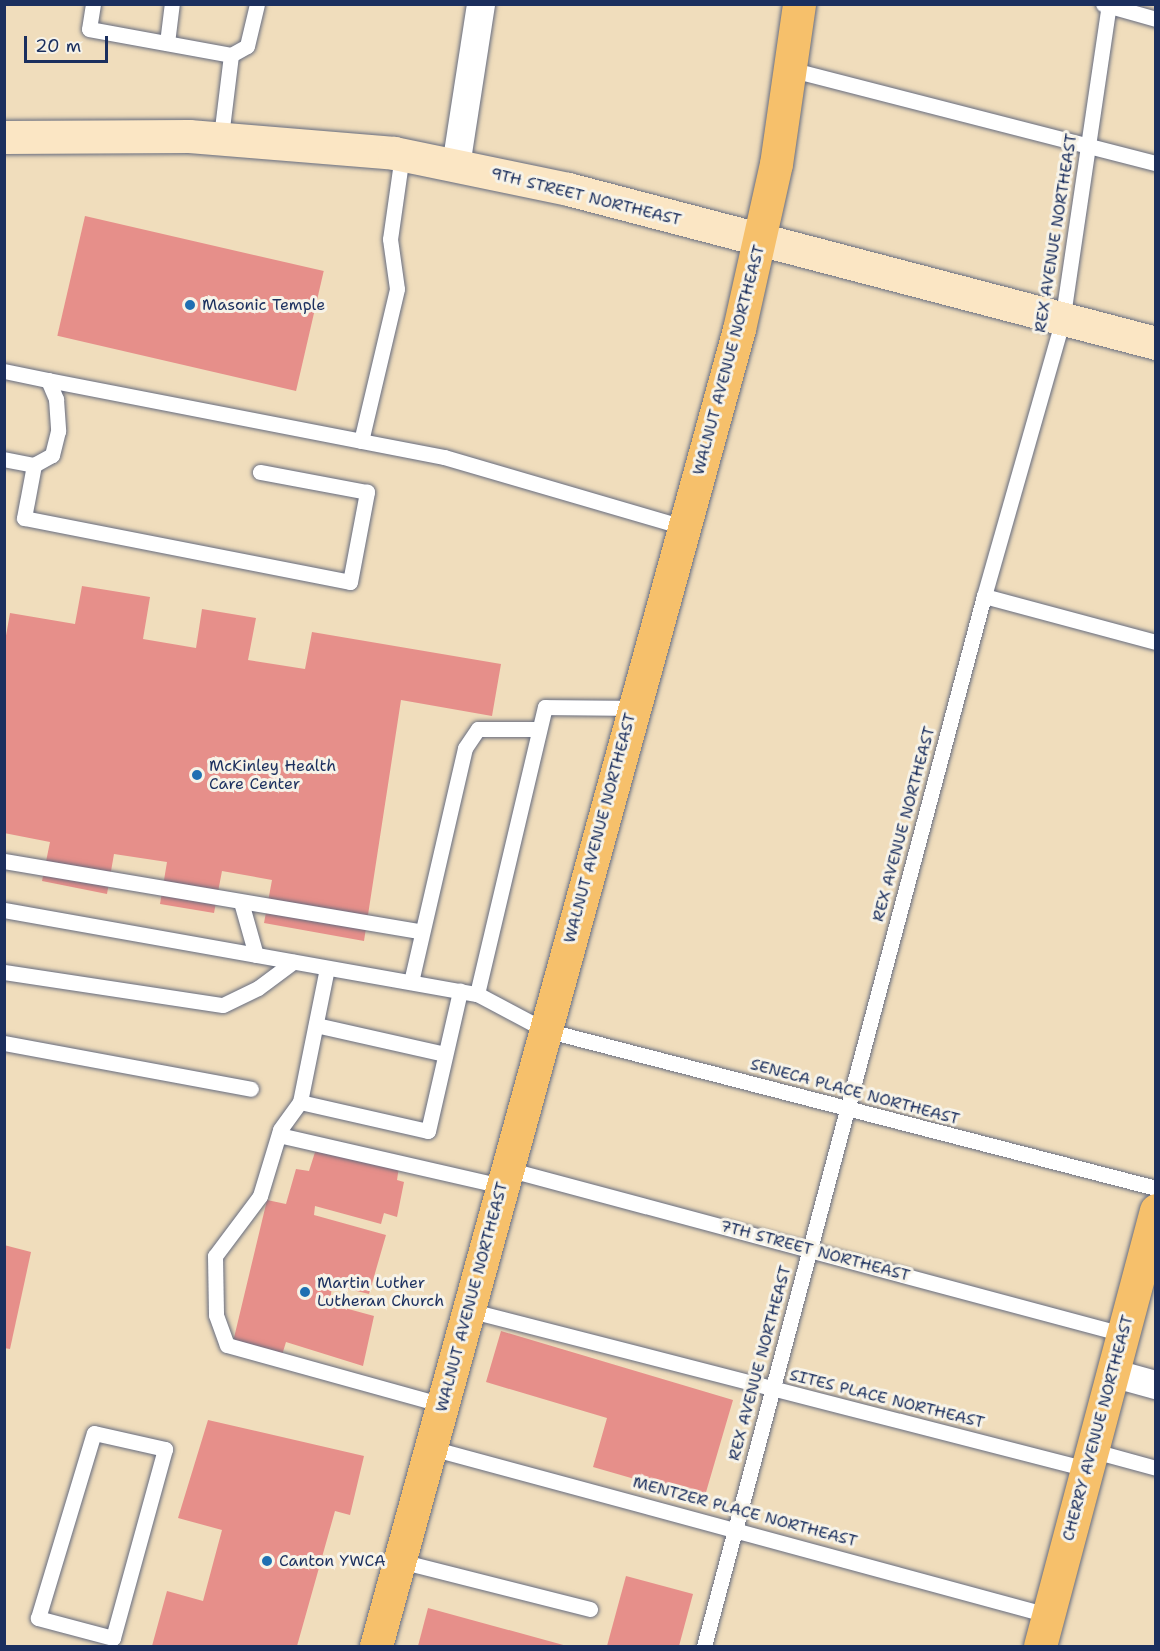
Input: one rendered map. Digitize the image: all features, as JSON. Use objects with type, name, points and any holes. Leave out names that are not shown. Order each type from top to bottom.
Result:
[{"type":"main road","name":"WALNUT AVENUE NORTHEAST","points":[[376,1647],[684,527],[760,241],[799,4]]},
{"type":"main road","name":"CHERRY AVENUE NORTHEAST","points":[[1040,1647],[1155,1210]]},
{"type":"street","points":[[456,166],[481,4]]},
{"type":"street","name":"9TH STREET NORTHEAST","points":[[4,137],[221,137],[402,155],[568,189],[1062,322],[1155,343]]},
{"type":"street","points":[[1112,1373],[1155,1385]]},
{"type":"lane","points":[[93,4],[89,29],[231,55],[247,46],[257,4]]},
{"type":"lane","points":[[167,43],[172,4]]},
{"type":"lane","points":[[1107,5],[1155,18]]},
{"type":"lane","name":"REX AVENUE NORTHEAST","points":[[704,1647],[984,596],[1062,322],[1107,5]]},
{"type":"lane","points":[[221,137],[231,55]]},
{"type":"lane","points":[[789,69],[1155,163]]},
{"type":"lane","points":[[361,441],[397,290],[390,239],[402,155]]},
{"type":"lane","points":[[4,371],[444,457],[684,527]]},
{"type":"lane","points":[[4,459],[34,465],[52,455],[58,431],[56,399],[48,380]]},
{"type":"lane","points":[[34,465],[24,518],[350,582],[367,492],[260,472]]},
{"type":"lane","points":[[984,596],[1155,642]]},
{"type":"lane","points":[[477,994],[545,707],[634,708]]},
{"type":"lane","points":[[411,982],[465,748],[478,729],[539,729]]},
{"type":"lane","points":[[4,861],[422,932]]},
{"type":"lane","points":[[241,902],[256,955]]},
{"type":"lane","name":"SENECA PLACE NORTHEAST","points":[[4,910],[477,994],[545,1030],[1155,1188]]},
{"type":"lane","points":[[4,972],[224,1005],[258,988],[293,962]]},
{"type":"lane","points":[[327,968],[300,1102],[279,1135],[260,1196],[215,1256],[216,1315],[227,1345],[443,1405]]},
{"type":"lane","points":[[300,1102],[428,1131],[460,991]]},
{"type":"lane","points":[[316,1025],[446,1054]]},
{"type":"lane","points":[[4,1043],[251,1089]]},
{"type":"lane","name":"7TH STREET NORTHEAST","points":[[279,1135],[504,1177],[809,1249],[1123,1334]]},
{"type":"lane","name":"SITES PLACE NORTHEAST","points":[[468,1310],[772,1389],[1090,1460],[1155,1468]]},
{"type":"lane","points":[[94,1433],[165,1449],[113,1638],[84,1631],[38,1618],[94,1433]]},
{"type":"lane","name":"MENTZER PLACE NORTHEAST","points":[[431,1448],[734,1528],[1048,1616]]},
{"type":"lane","points":[[400,1561],[590,1609]]},
{"type":"lane","points":[[80,1647],[84,1631]]},
{"type":"building","name":"Masonic Temple","points":[[85,216],[324,271],[296,391],[57,336]]},
{"type":"building","name":"McKinley Health Care Center","points":[[82,586],[150,597],[143,639],[196,648],[202,609],[256,618],[248,660],[305,669],[312,632],[501,664],[492,716],[401,700],[364,941],[264,923],[272,880],[222,871],[214,913],[160,904],[167,862],[114,854],[107,894],[42,881],[50,842],[4,833],[4,647],[10,613],[75,624]]},
{"type":"building","points":[[316,1149],[399,1167],[397,1180],[404,1182],[397,1217],[384,1213],[381,1224],[315,1206],[314,1215],[386,1235],[369,1294],[332,1285],[330,1304],[374,1316],[363,1366],[286,1342],[282,1355],[233,1342],[267,1200],[286,1204],[296,1169],[309,1171]]},
{"type":"building","points":[[4,1245],[31,1252],[10,1349],[4,1348]]},
{"type":"building","points":[[501,1331],[733,1400],[704,1499],[593,1467],[607,1418],[486,1382]]},
{"type":"building","name":"Canton YWCA","points":[[208,1420],[364,1456],[350,1515],[335,1511],[297,1646],[152,1646],[167,1591],[203,1601],[222,1530],[178,1518]]},
{"type":"building","points":[[626,1576],[693,1594],[679,1646],[607,1646]]},
{"type":"building","points":[[428,1608],[567,1646],[418,1646]]},
{"type":"place","name":"Masonic Temple","points":[[190,305]]},
{"type":"place","name":"McKinley Health Care Center","points":[[197,775]]},
{"type":"place","name":"Martin Luther Lutheran Church","points":[[305,1292]]},
{"type":"place","name":"Canton YWCA","points":[[267,1561]]}]
